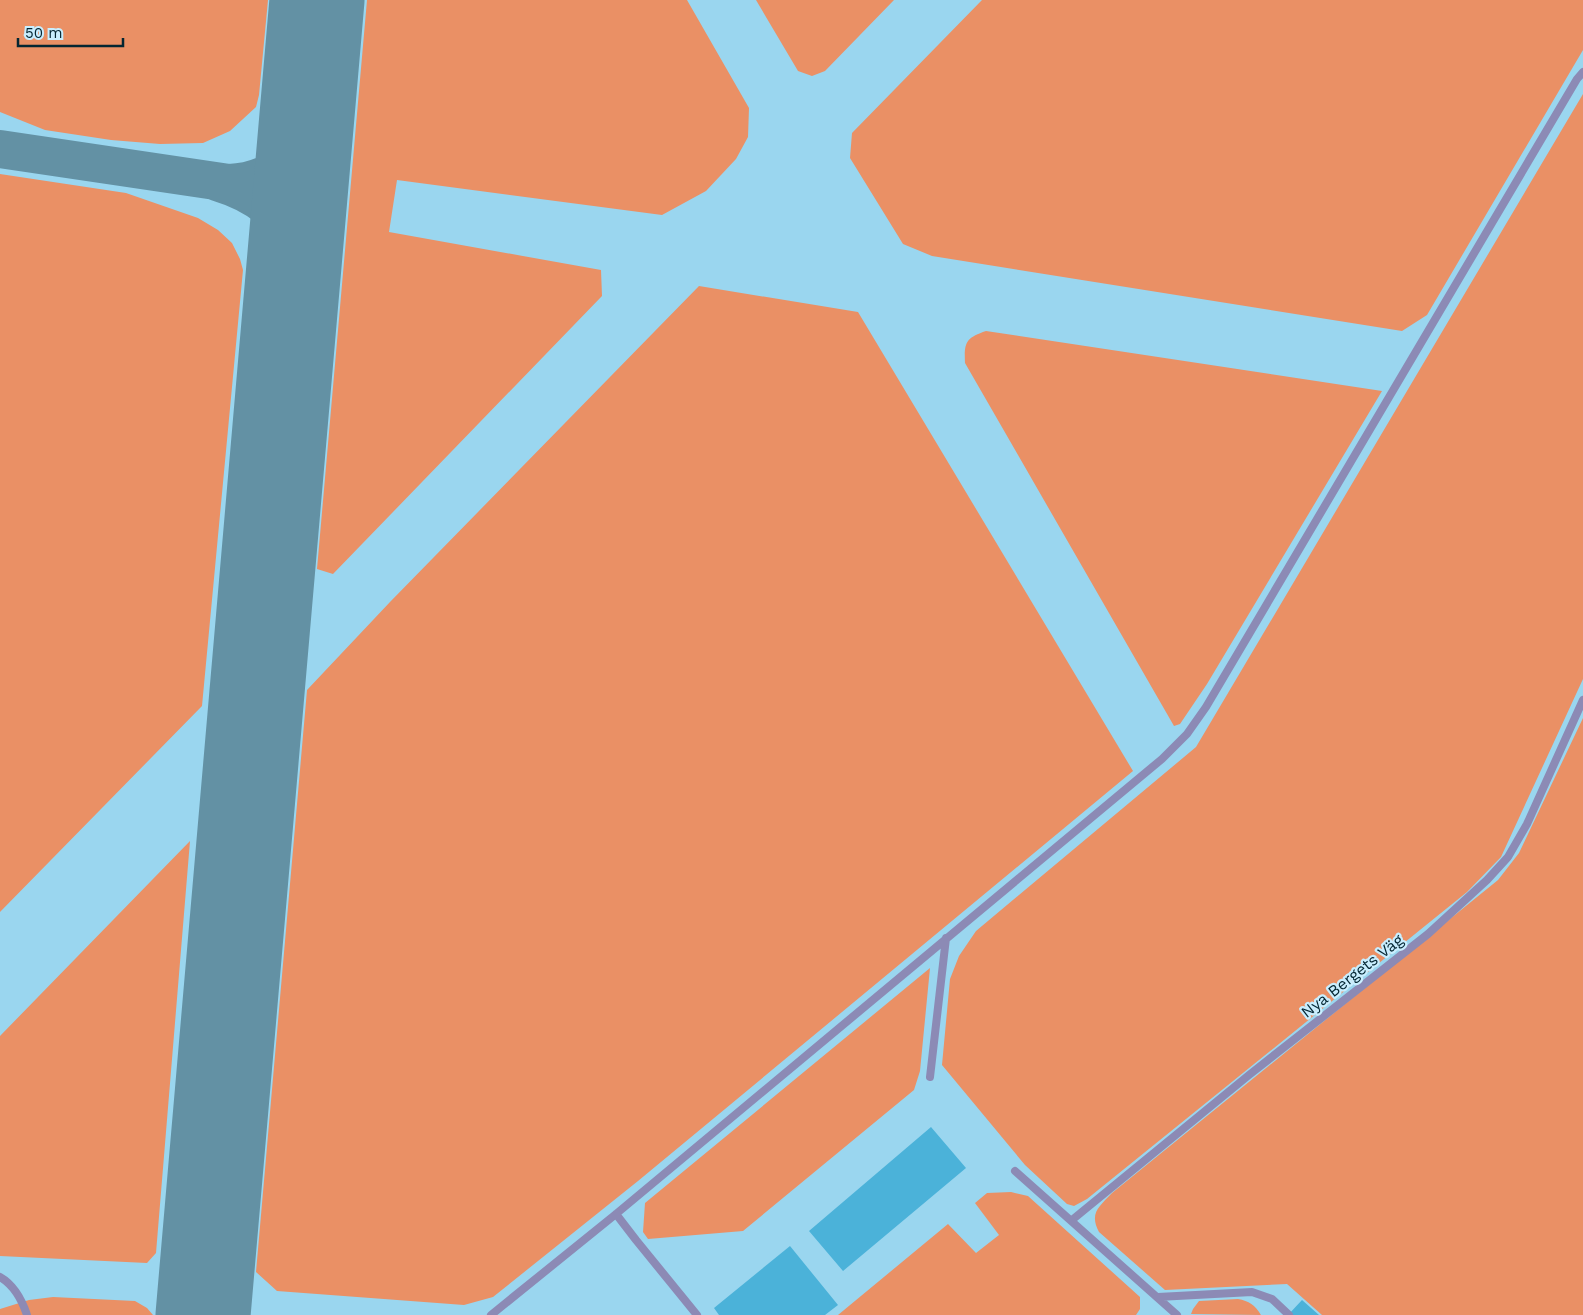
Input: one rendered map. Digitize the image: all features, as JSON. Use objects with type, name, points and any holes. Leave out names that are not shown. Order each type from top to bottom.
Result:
[{"type":"lane","points":[[491,1315],[616,1214],[1162,759],[1187,734],[1206,707],[1567,96],[1583,72]]},
{"type":"lane","name":"Nya Bergets Väg","points":[[1072,1220],[1242,1081],[1428,934],[1487,880],[1508,857],[1527,824],[1583,700]]},
{"type":"lane","points":[[930,1077],[946,938]]},
{"type":"lane","points":[[1014,1171],[1072,1220],[1158,1297],[1174,1314]]},
{"type":"lane","points":[[616,1214],[698,1315]]},
{"type":"lane","points":[[0,1277],[6,1280],[14,1289],[24,1305],[27,1315]]},
{"type":"lane","points":[[1158,1297],[1252,1292],[1272,1299],[1289,1315]]},
{"type":"shaded area","points":[[0,0],[1583,0],[1583,1315],[0,1315]]},
{"type":"shaded area","points":[[0,0],[268,0],[259,95],[256,107],[230,131],[203,143],[160,144],[111,140],[45,130],[0,112]]},
{"type":"shaded area","points":[[367,0],[687,0],[749,108],[748,137],[736,159],[706,191],[662,215],[397,180],[389,232],[601,270],[602,296],[333,574],[317,569]]},
{"type":"shaded area","points":[[756,0],[894,0],[825,71],[812,76],[798,71]]},
{"type":"shaded area","points":[[982,0],[1583,0],[1583,50],[1427,315],[1402,331],[932,256],[903,244],[850,158],[852,133]]},
{"type":"shaded area","points":[[1583,94],[1583,679],[1501,857],[1467,892],[1087,1199],[1074,1206],[1067,1204],[1025,1165],[942,1065],[950,979],[959,956],[976,931],[1196,747]]},
{"type":"shaded area","points":[[0,174],[126,193],[198,218],[218,230],[232,243],[243,270],[202,706],[0,912]]},
{"type":"shaded area","points":[[699,286],[858,312],[1133,771],[638,1181],[493,1297],[464,1305],[277,1291],[256,1272],[307,690],[390,602]]},
{"type":"shaded area","points":[[986,331],[1382,391],[1207,684],[1180,724],[1174,726],[965,363],[966,345],[974,336]]},
{"type":"shaded area","points":[[1583,718],[1583,1315],[1322,1315],[1287,1284],[1165,1290],[1099,1232],[1095,1215],[1100,1206],[1112,1193],[1498,880],[1519,853]]},
{"type":"shaded area","points":[[190,841],[156,1253],[147,1263],[0,1256],[0,1036]]},
{"type":"shaded area","points":[[930,968],[920,1071],[914,1090],[743,1231],[648,1239],[643,1232],[645,1203]]},
{"type":"shaded area","points":[[1011,1192],[1028,1196],[1140,1297],[1140,1309],[1136,1315],[838,1315],[948,1224],[976,1253],[999,1235],[975,1203],[987,1193]]},
{"type":"shaded area","points":[[53,1297],[135,1301],[147,1308],[153,1315],[0,1315],[0,1309],[29,1300]]},
{"type":"shaded area","points":[[1238,1299],[1251,1304],[1261,1315],[1191,1314],[1199,1301]]},
{"type":"building","points":[[931,1127],[966,1168],[843,1271],[809,1231]]},
{"type":"building","points":[[790,1246],[838,1305],[825,1315],[719,1315],[714,1308]]},
{"type":"building","points":[[1302,1300],[1319,1315],[1288,1315]]},
{"type":"taxiway","points":[[0,149],[229,183],[249,180],[268,173],[291,155],[300,140],[317,0]]},
{"type":"taxiway","points":[[217,182],[244,193],[269,209],[286,230],[291,244],[292,259],[283,392]]},
{"type":"runway","points":[[203,1315],[317,0]]}]
